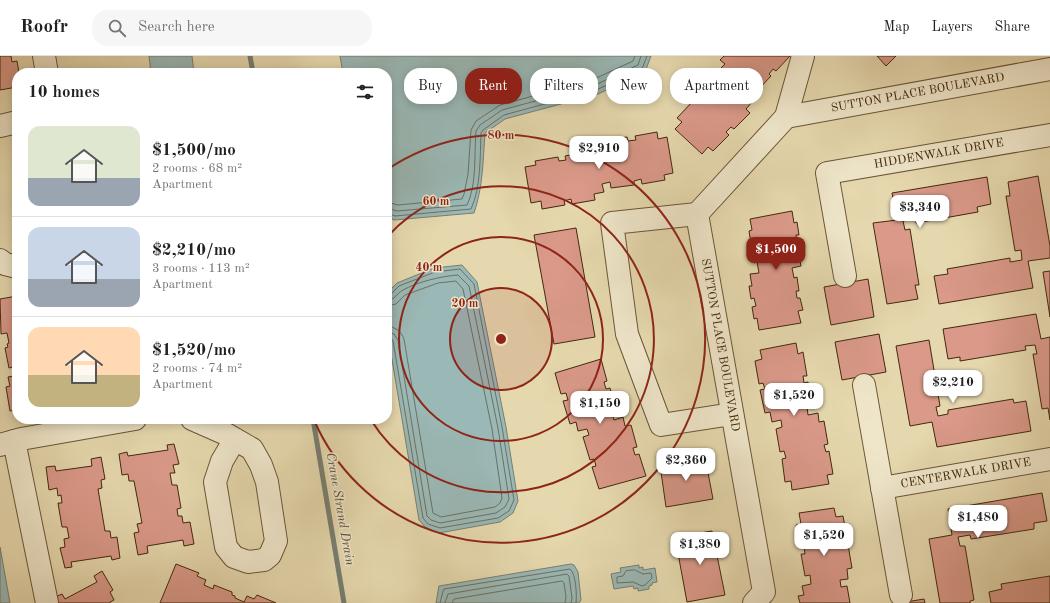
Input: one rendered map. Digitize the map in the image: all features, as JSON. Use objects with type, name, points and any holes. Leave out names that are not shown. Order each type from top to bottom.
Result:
[{"type":"lane","points":[[44,56],[46,68]]},
{"type":"lane","points":[[732,414],[661,425],[627,334],[612,223],[697,214],[786,117],[803,56]]},
{"type":"lane","name":"SUTTON PLACE BOULEVARD","points":[[786,117],[1050,69]]},
{"type":"lane","points":[[0,126],[12,123]]},
{"type":"lane","name":"HIDDENWALK DRIVE","points":[[845,276],[827,173],[1050,136]]},
{"type":"lane","name":"SUTTON PLACE BOULEVARD","points":[[697,214],[732,414],[761,599]]},
{"type":"lane","points":[[0,260],[5,264],[12,266]]},
{"type":"lane","points":[[864,385],[901,595]]},
{"type":"lane","points":[[47,603],[7,443],[108,424]]},
{"type":"lane","points":[[203,424],[235,439],[252,449],[262,465],[267,482],[276,541],[270,555],[264,560],[248,562],[234,557],[226,547],[214,482],[222,461],[235,439]]},
{"type":"lane","name":"CENTERWALK DRIVE","points":[[882,488],[1050,459]]},
{"type":"water","points":[[149,56],[192,56],[193,68],[150,68]]},
{"type":"water","points":[[340,56],[651,56],[646,68],[606,68],[606,90],[598,94],[598,68],[530,68],[530,104],[561,104],[505,119],[485,133],[481,183],[474,213],[394,220],[392,219],[392,68],[342,68]]},
{"type":"water","points":[[462,265],[477,282],[506,427],[518,501],[513,513],[500,522],[439,533],[425,527],[419,520],[392,360],[392,288],[397,283],[434,268]]},
{"type":"water","points":[[0,547],[10,603],[0,603]]},
{"type":"water","points":[[571,564],[574,565],[578,572],[581,600],[579,603],[436,603],[439,586]]},
{"type":"water","points":[[639,565],[639,568],[643,567],[643,570],[655,568],[657,582],[652,583],[652,585],[649,586],[649,589],[638,591],[638,588],[634,589],[633,586],[614,589],[611,574],[621,572],[620,568]]},
{"type":"building","points":[[0,56],[11,56],[12,62],[17,61],[18,68],[12,68],[12,88],[0,90]]},
{"type":"building","points":[[724,56],[790,56],[776,71],[773,69],[769,74],[771,76],[763,84],[763,68],[721,68],[725,64],[720,60]]},
{"type":"building","points":[[877,56],[896,56],[886,66]]},
{"type":"building","points":[[690,104],[750,104],[746,109],[750,113],[734,129],[731,127],[726,132],[729,135],[713,151],[708,147],[702,154],[675,129],[682,122],[677,118]]},
{"type":"building","points":[[657,132],[658,139],[667,137],[673,173],[664,175],[665,180],[642,184],[641,179],[634,181],[634,185],[611,188],[610,182],[602,184],[604,192],[594,194],[595,200],[572,204],[571,199],[564,201],[565,205],[542,209],[541,201],[531,203],[525,167],[536,165],[535,161],[558,157],[559,161],[566,160],[565,156],[588,152],[589,157],[597,156],[597,147],[605,146],[605,140],[627,137],[628,141],[636,140],[635,136]]},
{"type":"building","points":[[1038,176],[1050,246],[1050,258],[1028,261],[1033,288],[939,304],[934,276],[948,274],[947,269],[1010,258],[1010,262],[1022,260],[1021,250],[1015,251],[1006,196],[1010,196],[1008,182]]},
{"type":"building","points":[[987,177],[991,204],[977,207],[978,212],[916,223],[915,219],[903,221],[905,230],[910,229],[919,285],[915,285],[918,299],[887,304],[873,223],[897,220],[892,193]]},
{"type":"building","points":[[792,211],[794,223],[797,222],[799,235],[796,235],[797,242],[801,241],[803,254],[799,255],[801,266],[792,268],[794,278],[797,277],[799,291],[796,291],[797,298],[800,298],[803,310],[798,311],[801,323],[759,330],[757,318],[754,319],[752,307],[756,306],[754,298],[751,299],[749,286],[752,286],[750,274],[759,273],[757,262],[754,263],[753,251],[755,250],[753,243],[751,244],[749,231],[752,230],[750,219]]},
{"type":"building","points":[[576,228],[595,337],[554,344],[534,235]]},
{"type":"building","points":[[1050,271],[1050,317],[1043,272]]},
{"type":"building","points":[[868,279],[874,317],[831,325],[824,287]]},
{"type":"building","points":[[12,297],[12,367],[9,368],[5,348],[8,347],[7,344],[9,343],[7,333],[1,334],[0,299]]},
{"type":"building","points":[[1036,314],[1041,339],[1050,337],[1050,420],[1048,408],[1042,409],[1033,354],[1037,354],[1035,345],[1025,346],[1026,350],[960,361],[960,357],[948,359],[943,329]]},
{"type":"building","points":[[879,334],[886,372],[842,380],[835,342]]},
{"type":"building","points":[[929,340],[940,406],[936,407],[938,416],[948,414],[948,410],[1013,399],[1014,403],[1026,401],[1031,431],[937,447],[932,422],[910,426],[896,346]]},
{"type":"building","points":[[796,343],[798,354],[803,352],[807,376],[803,376],[804,383],[808,382],[812,405],[807,406],[808,415],[818,413],[819,422],[824,421],[828,444],[824,445],[826,452],[829,451],[833,474],[827,475],[829,484],[792,490],[791,481],[785,482],[782,459],[786,458],[784,451],[780,452],[776,429],[782,427],[781,420],[772,422],[770,412],[765,413],[760,390],[765,389],[763,383],[759,384],[755,361],[762,359],[760,350]]},
{"type":"building","points":[[601,359],[607,381],[604,382],[606,389],[610,388],[616,410],[611,411],[614,420],[623,417],[625,426],[631,425],[637,447],[633,448],[635,455],[639,454],[646,476],[599,489],[592,467],[596,466],[594,459],[590,460],[583,437],[589,435],[587,429],[578,431],[576,422],[570,424],[563,401],[568,400],[566,393],[561,394],[555,373]]},
{"type":"building","points":[[12,376],[12,411],[10,411],[6,387],[10,386],[8,377]]},
{"type":"building","points":[[174,444],[179,464],[173,465],[175,473],[170,473],[172,485],[177,485],[181,508],[177,509],[178,516],[182,516],[183,523],[190,522],[194,544],[184,546],[183,540],[147,546],[148,553],[138,555],[134,533],[139,532],[137,524],[142,523],[134,481],[129,481],[128,474],[122,475],[119,454],[127,452],[128,456],[168,450],[167,445]]},
{"type":"building","points":[[101,457],[105,479],[101,480],[102,488],[98,489],[105,531],[110,531],[111,538],[117,537],[120,558],[112,560],[111,556],[71,562],[72,567],[65,568],[60,548],[65,547],[64,539],[69,538],[67,527],[62,527],[58,503],[62,503],[61,495],[58,496],[57,488],[49,490],[46,467],[55,466],[56,471],[92,466],[91,459]]},
{"type":"building","points":[[705,457],[713,499],[666,507],[660,465]]},
{"type":"building","points":[[1042,493],[1047,521],[1034,523],[1034,529],[971,539],[970,535],[958,537],[960,546],[965,546],[974,600],[970,601],[970,603],[940,603],[929,539],[952,535],[948,509]]},
{"type":"building","points":[[834,508],[836,517],[843,516],[847,538],[842,539],[844,546],[848,545],[852,568],[847,569],[848,579],[840,580],[841,587],[847,586],[850,603],[800,603],[798,596],[804,595],[802,586],[811,584],[810,575],[805,576],[801,554],[805,554],[804,546],[800,547],[796,525],[801,524],[799,513]]},
{"type":"building","points":[[712,531],[725,595],[687,602],[675,537]]},
{"type":"building","points":[[176,564],[199,573],[197,576],[206,580],[204,585],[213,589],[214,585],[232,592],[232,595],[235,596],[235,598],[244,602],[247,596],[254,599],[257,595],[276,603],[160,603]]},
{"type":"building","points":[[102,571],[113,590],[110,592],[114,600],[110,603],[56,603],[53,598],[62,594],[65,599],[97,582],[94,576]]},
{"type":"building","points":[[1050,576],[1050,603],[991,603],[989,592],[1002,589],[1001,584]]},
{"type":"building","points":[[924,599],[925,603],[900,603]]},
{"type":"waterway","name":"Crane Strand Drain","points":[[250,56],[252,68]]},
{"type":"waterway","name":"Crane Strand Drain","points":[[314,424],[344,603]]}]
